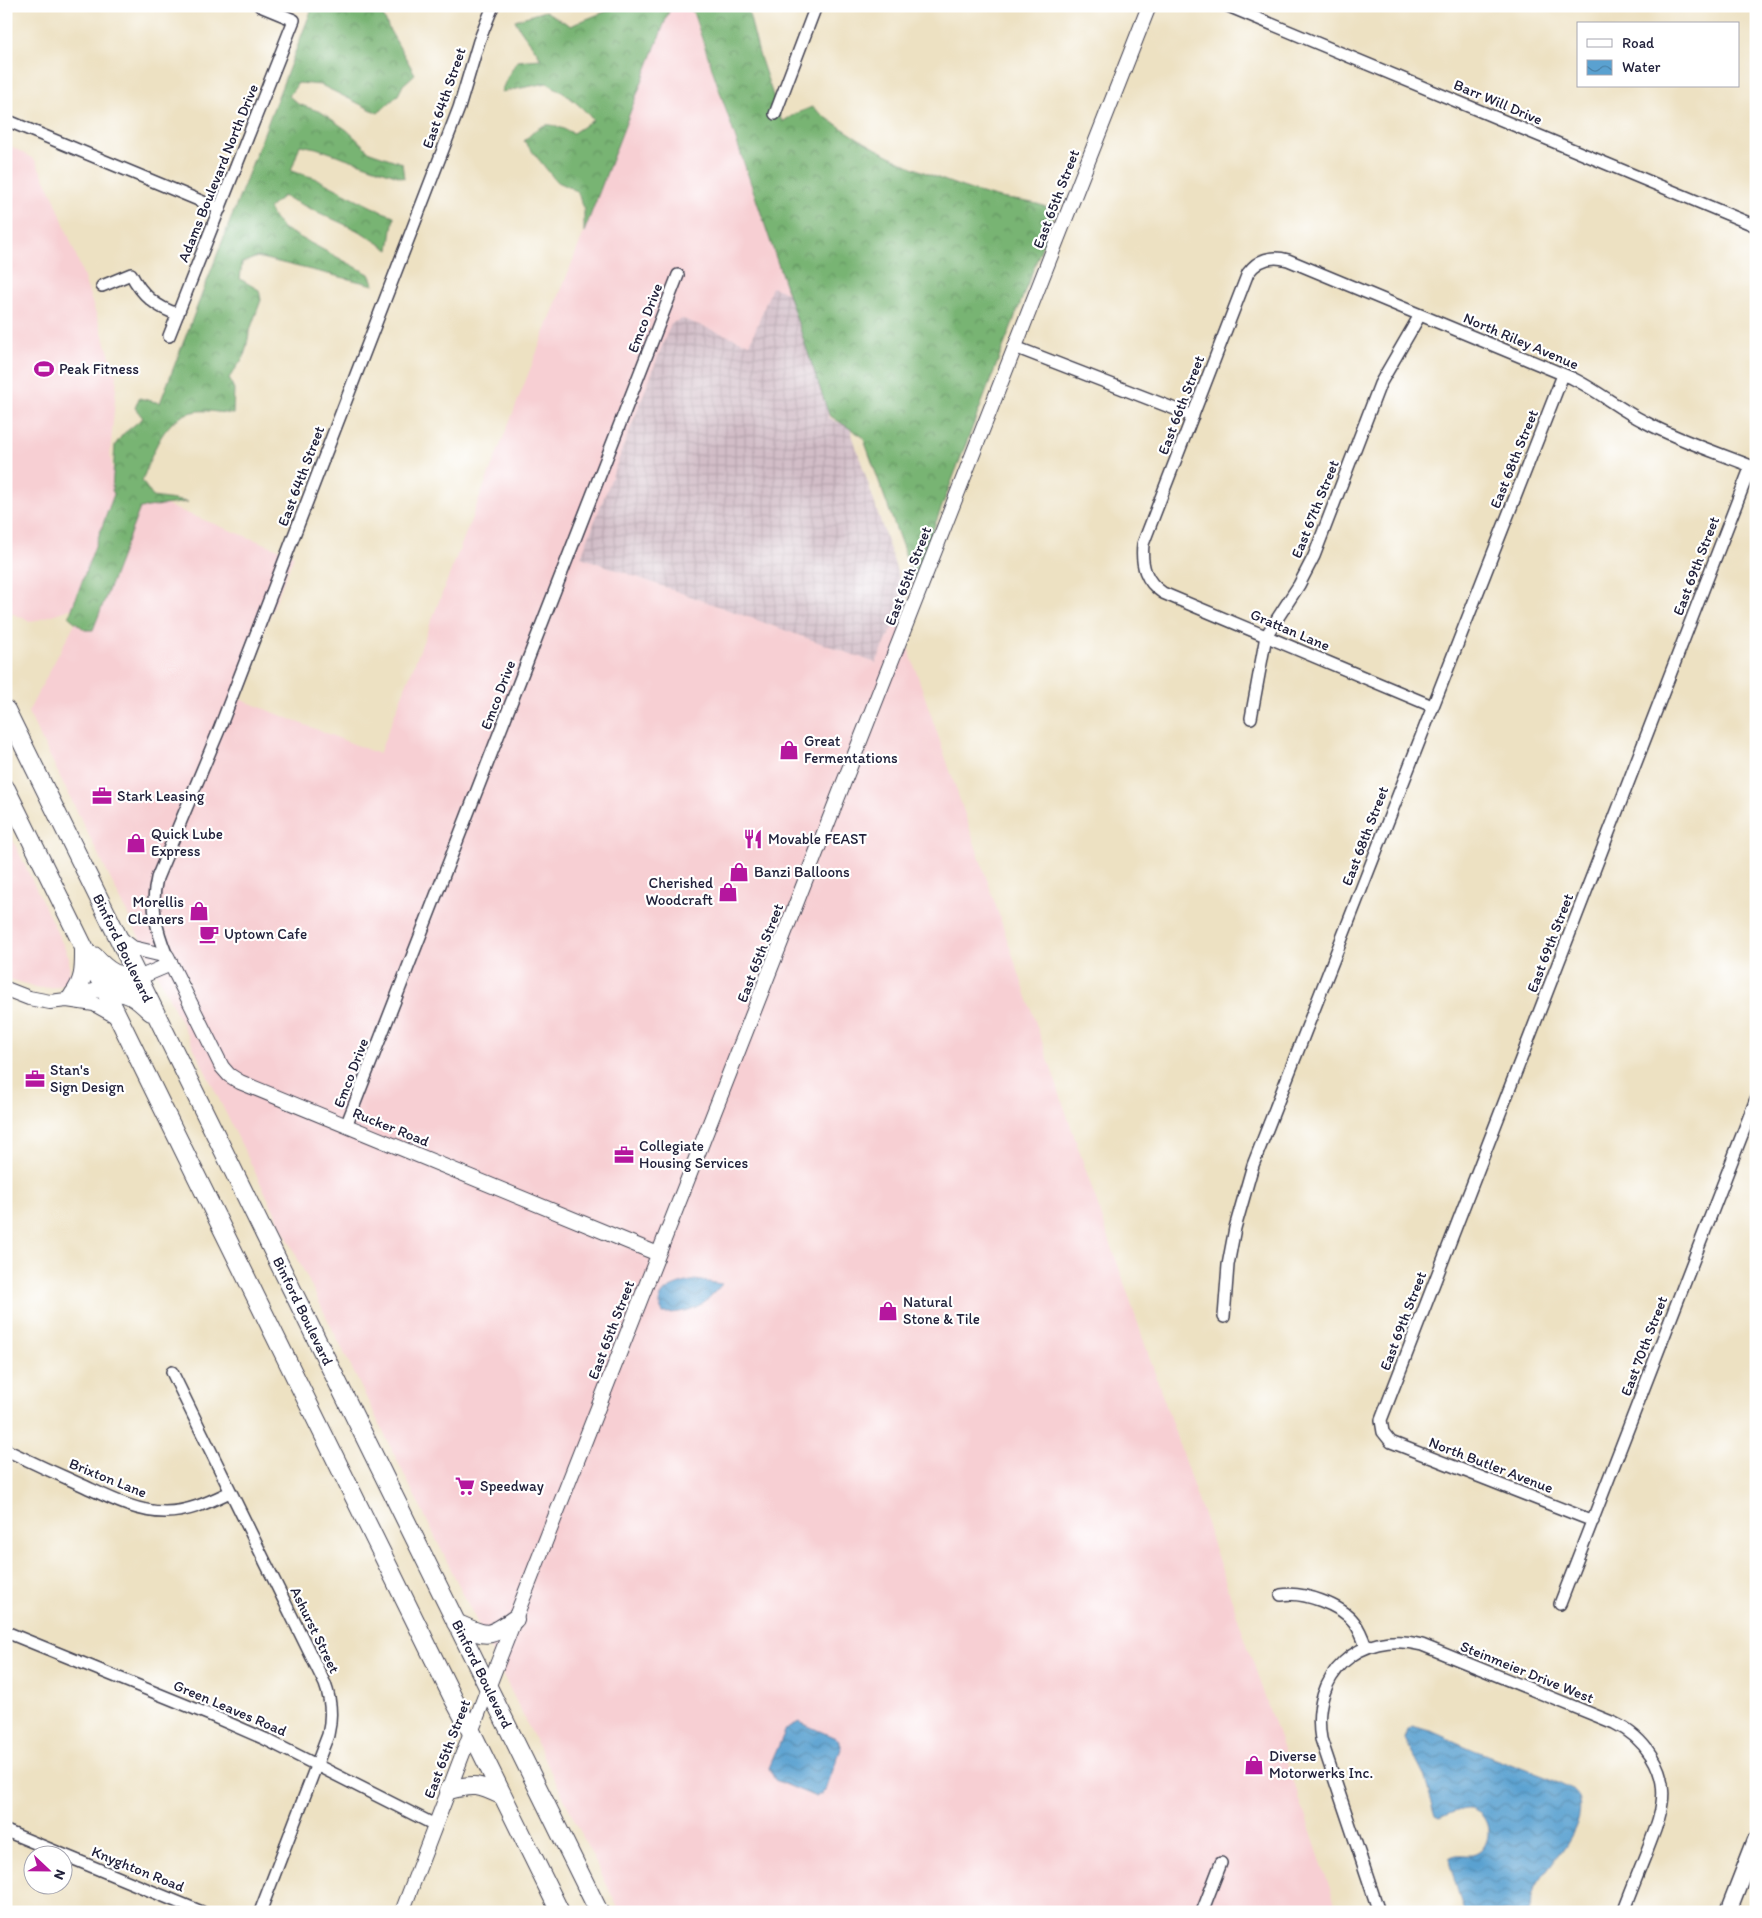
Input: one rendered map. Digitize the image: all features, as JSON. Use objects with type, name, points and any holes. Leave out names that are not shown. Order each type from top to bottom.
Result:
[{"type":"main road","name":"Binford Boulevard","points":[[6,710],[599,1912]]},
{"type":"main road","points":[[6,789],[560,1912]]},
{"type":"main road","points":[[84,946],[106,970],[121,976],[138,978]]},
{"type":"main road","points":[[70,997],[82,982],[84,946]]},
{"type":"main road","points":[[105,989],[123,992],[137,998],[157,1017]]},
{"type":"main road","points":[[456,1623],[487,1635],[497,1632],[515,1619]]},
{"type":"main road","points":[[450,1790],[468,1785],[478,1785],[503,1796]]},
{"type":"main road","points":[[1728,1912],[1756,1840]]},
{"type":"street","name":"Adams Boulevard North Drive","points":[[169,336],[294,20],[260,6]]},
{"type":"street","name":"East 64th Street","points":[[169,960],[159,936],[154,916],[153,902],[157,878],[219,730],[459,108],[479,41],[493,6]]},
{"type":"street","points":[[775,114],[816,6]]},
{"type":"street","name":"East 65th Street","points":[[402,1912],[488,1687],[1149,6]]},
{"type":"street","name":"Barr Will Drive","points":[[1228,6],[1756,226]]},
{"type":"street","points":[[6,120],[220,209]]},
{"type":"street","name":"North Riley Avenue","points":[[1267,259],[1278,258],[1288,260],[1563,375],[1584,384],[1619,408],[1656,428],[1753,467]]},
{"type":"street","name":"East 66th Street","points":[[1144,571],[1141,558],[1143,544],[1248,273],[1259,262],[1267,259]]},
{"type":"street","points":[[102,286],[131,274],[138,287],[153,301],[164,309],[178,314]]},
{"type":"street","name":"Emco Drive","points":[[346,1126],[678,275]]},
{"type":"street","name":"East 67th Street","points":[[1251,718],[1266,636],[1299,585],[1314,556],[1380,384],[1420,315]]},
{"type":"street","points":[[1016,347],[1193,416]]},
{"type":"street","name":"East 68th Street","points":[[1224,1317],[1228,1266],[1235,1228],[1253,1165],[1563,375]]},
{"type":"street","name":"East 69th Street","points":[[1382,1432],[1381,1420],[1753,467]]},
{"type":"street","name":"Grattan Lane","points":[[1144,571],[1149,580],[1163,593],[1432,706]]},
{"type":"street","points":[[118,936],[133,948],[169,960]]},
{"type":"street","points":[[138,978],[169,960]]},
{"type":"street","name":"Rucker Road","points":[[169,960],[214,1053],[229,1075],[240,1082],[658,1254]]},
{"type":"street","points":[[6,989],[44,1001],[105,989]]},
{"type":"street","points":[[70,997],[94,1004],[118,1018]]},
{"type":"street","name":"East 70th Street","points":[[1560,1604],[1756,1099]]},
{"type":"street","name":"Ashurst Street","points":[[172,1372],[329,1697],[331,1721],[328,1735],[260,1912]]},
{"type":"street","name":"North Butler Avenue","points":[[1382,1432],[1391,1442],[1593,1520]]},
{"type":"street","name":"Brixton Lane","points":[[6,1450],[117,1501],[150,1510],[164,1512],[182,1511],[212,1501],[230,1492]]},
{"type":"street","points":[[1282,1595],[1301,1594],[1338,1609],[1354,1622],[1362,1634],[1366,1647],[1345,1661],[1332,1675],[1324,1692],[1319,1711],[1319,1725],[1380,1912]]},
{"type":"street","name":"Green Leaves Road","points":[[6,1632],[210,1714],[318,1764],[436,1825]]},
{"type":"street","name":"Steinmeier Drive West","points":[[1366,1647],[1394,1641],[1422,1645],[1614,1723],[1627,1730],[1642,1743],[1651,1754],[1661,1779],[1662,1804],[1657,1823],[1623,1912]]},
{"type":"street","name":"Knyghton Road","points":[[6,1831],[202,1912]]},
{"type":"street","points":[[1202,1912],[1221,1864]]},
{"type":"shaded area","points":[[671,6],[690,6],[1338,1912],[620,1912],[28,712],[76,621],[85,630],[93,630],[140,508],[163,504],[294,555],[237,698],[379,754]]},
{"type":"shaded area","points":[[6,143],[35,160],[53,195],[80,266],[117,377],[110,455],[119,500],[75,607],[32,622],[6,611]]},
{"type":"shaded area","points":[[772,287],[792,295],[824,382],[828,417],[850,428],[906,599],[876,663],[581,557],[671,323],[683,319],[750,344]]},
{"type":"shaded area","points":[[6,826],[69,957],[70,978],[67,983],[58,987],[39,988],[6,978]]},
{"type":"green space","points":[[300,6],[379,6],[389,29],[415,74],[403,85],[398,95],[378,113],[321,85],[298,83],[289,96],[298,104],[321,112],[347,130],[370,152],[402,163],[404,178],[316,148],[300,145],[291,171],[315,178],[380,211],[394,216],[389,250],[361,232],[283,196],[269,208],[274,219],[284,229],[369,274],[374,285],[257,257],[242,263],[240,279],[259,290],[261,300],[250,330],[244,357],[229,378],[234,389],[233,414],[198,411],[186,414],[176,420],[161,437],[142,481],[153,497],[188,502],[140,508],[93,630],[85,630],[69,617],[114,494],[112,490],[115,445],[123,434],[143,418],[135,408],[139,398],[160,403],[311,11]]},
{"type":"green space","points":[[618,6],[671,6],[584,232],[584,208],[577,191],[556,181],[524,141],[542,126],[552,125],[573,133],[593,120],[572,99],[547,83],[501,92],[517,61],[541,59],[515,20],[545,11],[571,26]]},
{"type":"green space","points":[[691,6],[747,6],[759,54],[782,122],[812,107],[832,122],[876,149],[924,172],[948,182],[996,197],[1043,206],[1055,213],[914,579],[863,437],[829,415]]},
{"type":"water","points":[[695,1280],[722,1284],[709,1298],[697,1307],[682,1312],[663,1313],[660,1299],[663,1294],[674,1286]]},
{"type":"water","points":[[799,1722],[838,1739],[841,1749],[825,1791],[816,1797],[775,1780],[769,1768],[786,1729]]},
{"type":"water","points":[[1412,1726],[1431,1731],[1474,1750],[1555,1781],[1570,1789],[1577,1796],[1580,1806],[1575,1829],[1539,1883],[1529,1912],[1464,1912],[1449,1858],[1456,1855],[1472,1855],[1479,1852],[1487,1841],[1488,1828],[1482,1816],[1470,1809],[1458,1811],[1440,1818],[1436,1816],[1424,1776],[1405,1739],[1406,1731]]},
{"type":"place","name":"Peak Fitness","points":[[44,369]]},
{"type":"place","name":"Great Fermentations","points":[[789,750]]},
{"type":"place","name":"Stark Leasing","points":[[102,796]]},
{"type":"place","name":"Movable FEAST","points":[[753,839]]},
{"type":"place","name":"Quick Lube Express","points":[[136,843]]},
{"type":"place","name":"Banzi Balloons","points":[[739,872]]},
{"type":"place","name":"Cherished Woodcraft","points":[[728,892]]},
{"type":"place","name":"Morellis Cleaners","points":[[199,911]]},
{"type":"place","name":"Uptown Cafe","points":[[209,934]]},
{"type":"place","name":"Stan's Sign Design","points":[[35,1079]]},
{"type":"place","name":"Collegiate Housing Services","points":[[624,1155]]},
{"type":"place","name":"Natural Stone & Tile","points":[[888,1311]]},
{"type":"place","name":"Speedway","points":[[465,1486]]},
{"type":"place","name":"Diverse Motorwerks Inc.","points":[[1254,1765]]}]
